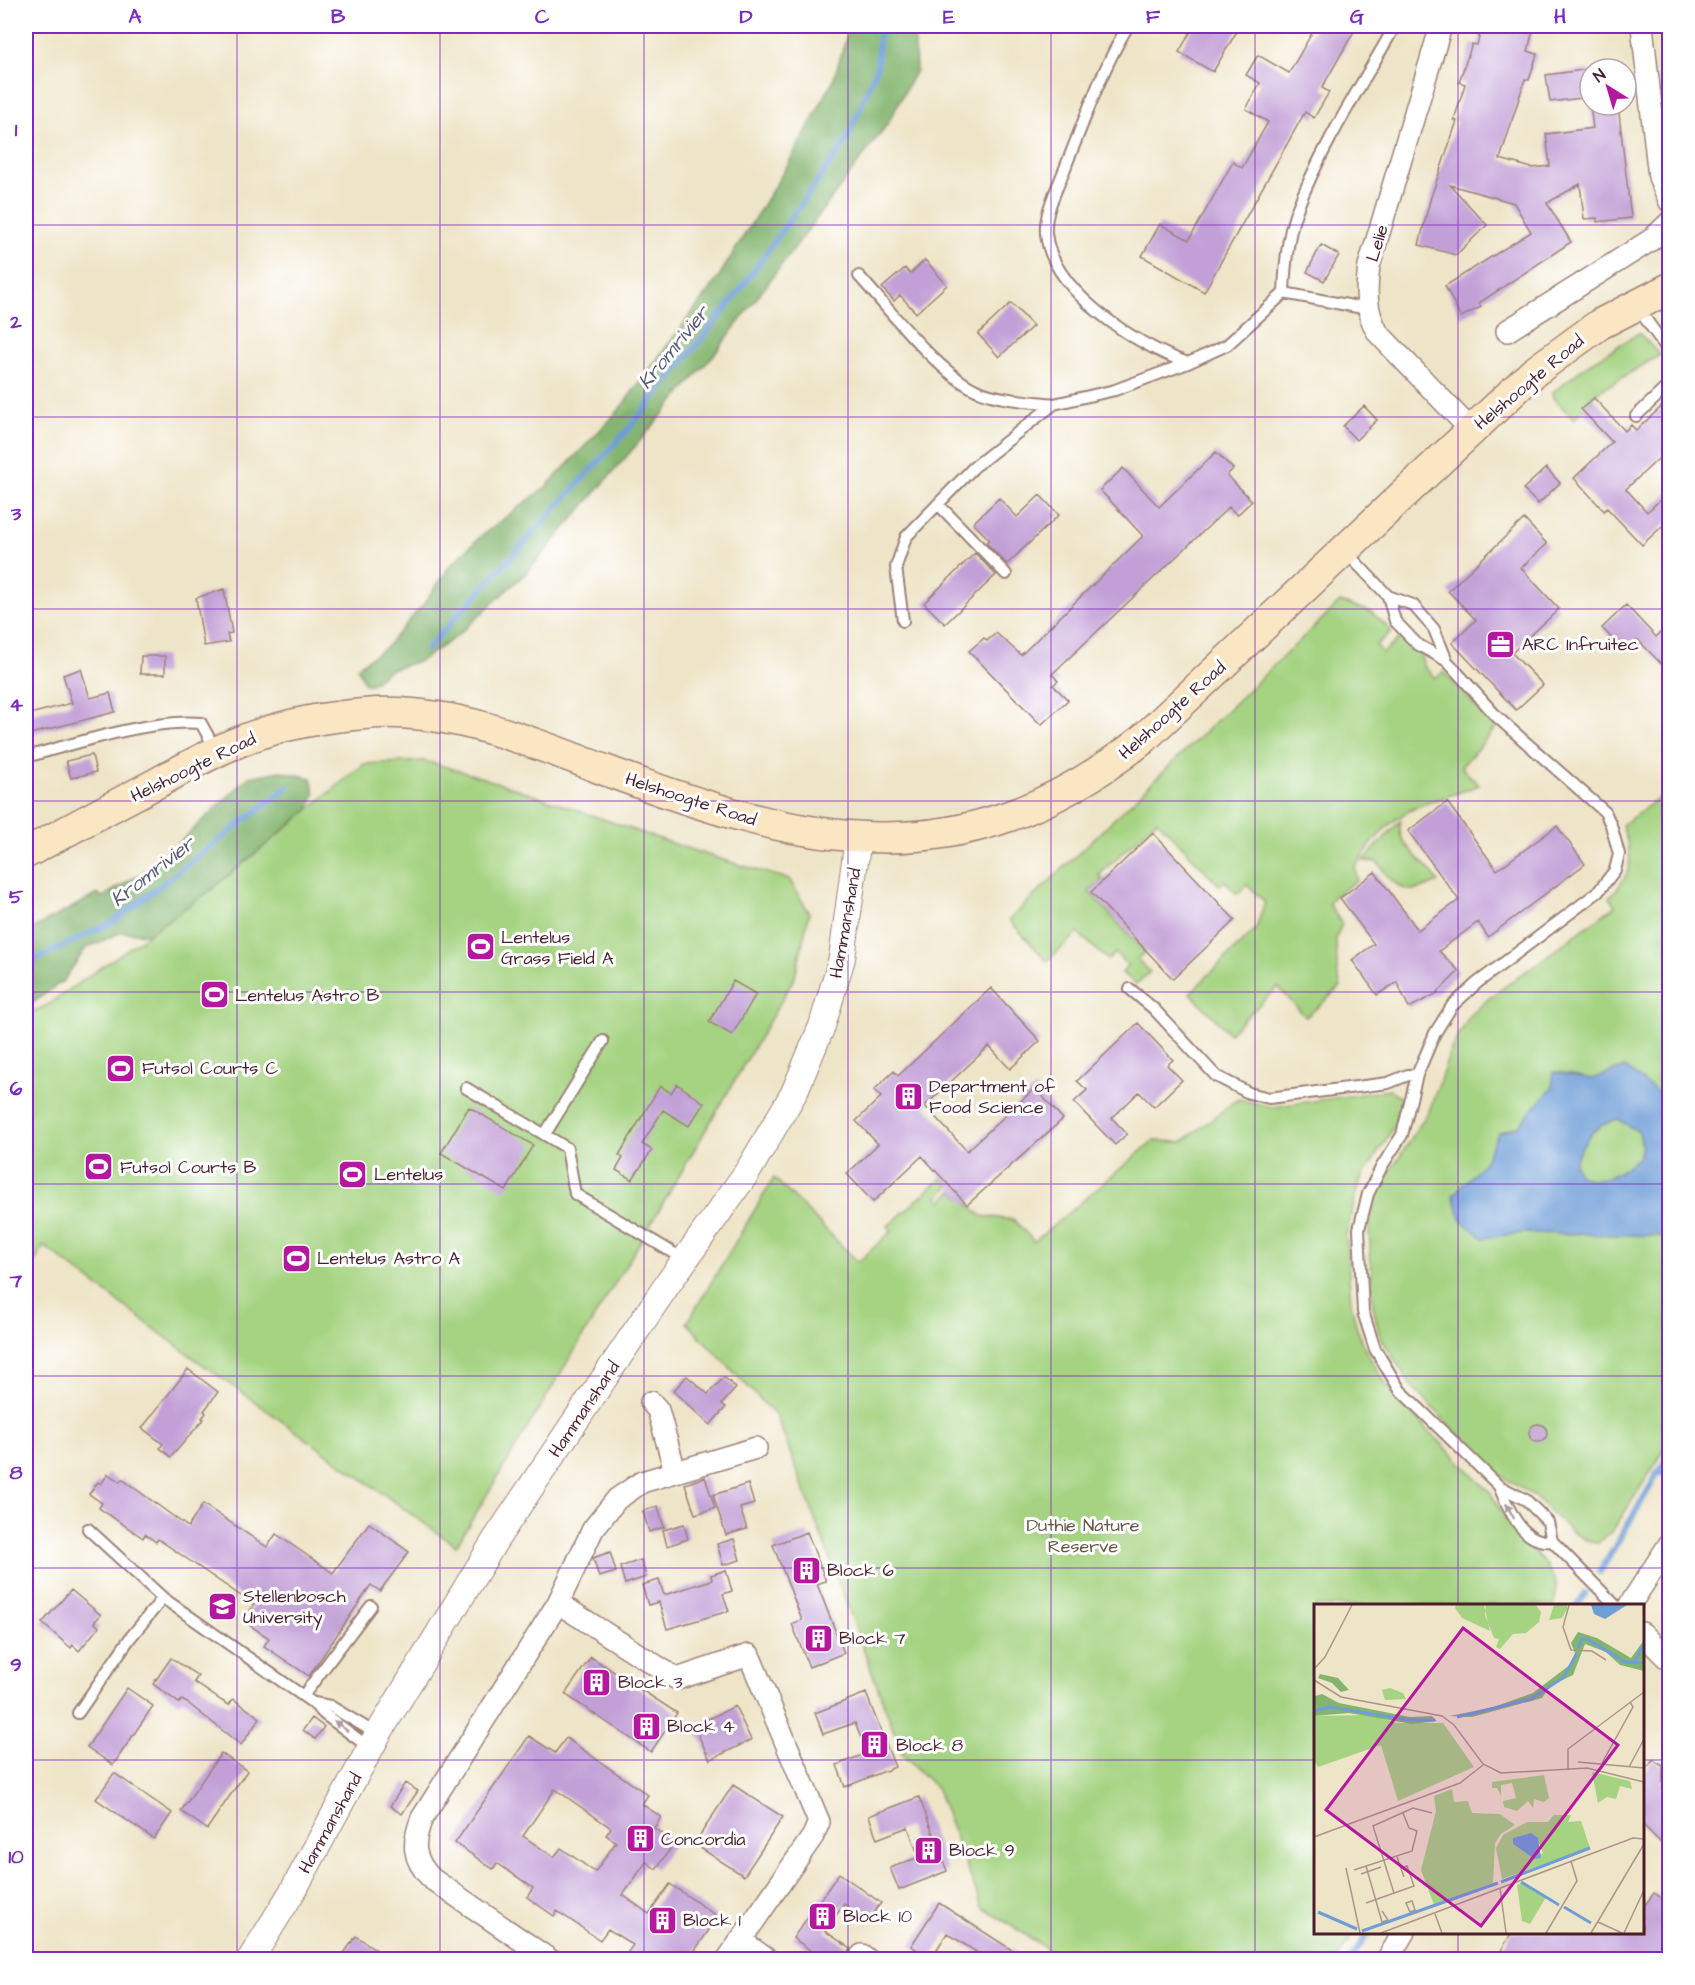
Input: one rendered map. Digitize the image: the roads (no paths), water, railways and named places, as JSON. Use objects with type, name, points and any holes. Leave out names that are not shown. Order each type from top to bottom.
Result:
[{"type":"main road","name":"Helshoogte Road","points":[[26,853],[217,752],[281,727],[320,719],[376,713],[412,713],[448,718],[504,733],[734,816],[789,828],[858,838],[912,838],[947,834],[1033,807],[1074,788],[1108,767],[1142,740],[1534,372],[1600,324],[1670,288]]},
{"type":"street","name":"Lelie","points":[[1441,26],[1369,266],[1366,288],[1368,309],[1378,333],[1471,430]]},
{"type":"street","points":[[1642,26],[1659,177],[1670,202]]},
{"type":"street","points":[[1507,331],[1651,240],[1670,222]]},
{"type":"street","name":"Hammanshand","points":[[250,1959],[294,1889],[374,1741],[496,1539],[748,1171],[794,1093],[818,1036],[842,958],[858,838]]},
{"type":"street","points":[[651,1402],[658,1410],[675,1471]]},
{"type":"street","points":[[550,1959],[432,1878],[424,1870],[415,1856],[414,1839],[422,1818],[558,1603],[602,1516],[617,1498],[642,1482],[756,1448]]},
{"type":"street","points":[[1630,1604],[1670,1543]]},
{"type":"street","points":[[558,1603],[677,1679],[749,1655],[819,1822],[813,1836],[727,1959]]},
{"type":"street","points":[[1644,1635],[1670,1661]]},
{"type":"street","points":[[1387,1959],[1403,1934]]},
{"type":"street","points":[[740,1940],[768,1959]]},
{"type":"lane","points":[[1128,26],[1100,78],[1053,199],[1046,230],[1048,250],[1057,267],[1076,291],[1108,319],[1164,355],[1188,363]]},
{"type":"lane","points":[[859,276],[926,349],[961,380],[976,390],[993,395],[1054,404],[1115,390],[1188,363],[1227,345],[1284,293],[1285,258],[1296,213],[1316,168],[1395,26]]},
{"type":"lane","points":[[1284,293],[1368,309]]},
{"type":"lane","points":[[1636,304],[1670,353]]},
{"type":"lane","points":[[1636,416],[1670,384]]},
{"type":"lane","points":[[903,621],[896,573],[900,551],[906,537],[999,446],[1054,404]]},
{"type":"lane","points":[[938,504],[1006,574]]},
{"type":"lane","points":[[1344,550],[1388,596],[1413,605],[1434,629],[1447,661]]},
{"type":"lane","points":[[1388,596],[1395,621],[1417,644],[1447,661],[1497,717],[1605,812],[1614,832],[1619,854],[1616,870],[1598,892],[1477,983],[1452,1006],[1435,1033],[1416,1075],[1402,1135],[1382,1166],[1362,1212],[1359,1250],[1363,1312],[1375,1349],[1400,1390],[1498,1486],[1526,1500],[1543,1516],[1548,1522],[1552,1541],[1615,1604]]},
{"type":"lane","points":[[26,757],[120,732],[189,722],[201,723],[217,752]]},
{"type":"lane","points":[[1130,989],[1154,1009],[1216,1076],[1249,1093],[1269,1098],[1388,1083],[1408,1075],[1416,1075]]},
{"type":"lane","points":[[545,1134],[603,1041]]},
{"type":"lane","points":[[466,1088],[567,1148],[575,1194],[685,1260]]},
{"type":"lane","points":[[1498,1486],[1510,1513],[1532,1539],[1540,1542],[1552,1541]]},
{"type":"lane","points":[[88,1529],[163,1598],[313,1703],[324,1714],[374,1741]]},
{"type":"lane","points":[[78,1713],[130,1638],[163,1598]]},
{"type":"lane","points":[[303,1696],[371,1606]]},
{"type":"lane","points":[[313,1703],[330,1706],[374,1741]]},
{"type":"water","points":[[1625,1067],[1669,1101],[1669,1236],[1524,1233],[1483,1238],[1462,1221],[1453,1195],[1483,1164],[1498,1133],[1518,1126],[1552,1088],[1554,1072],[1593,1079]],"holes":[[[1618,1119],[1639,1132],[1642,1146],[1639,1157],[1622,1170],[1609,1177],[1592,1180],[1579,1175],[1574,1164],[1585,1141],[1595,1130]]]},
{"type":"waterway","name":"Kromrivier","points":[[426,650],[632,425],[732,301],[847,140],[877,67],[880,26]]},
{"type":"waterway","name":"Kromrivier","points":[[26,964],[113,922],[288,787]]},
{"type":"waterway","points":[[1600,1572],[1670,1453]]},
{"type":"waterway","points":[[1656,1474],[1670,1472]]},
{"type":"waterway","points":[[1578,1604],[1585,1594]]},
{"type":"waterway","points":[[1351,1960],[1367,1934]]},
{"type":"place","name":"ARC Infruitec","points":[[1501,644]]},
{"type":"place","name":"Lentelus Grass Field A","points":[[480,947]]},
{"type":"place","name":"Lentelus Astro B","points":[[214,995]]},
{"type":"place","name":"Futsol Courts C","points":[[121,1068]]},
{"type":"place","name":"Department of Food Science","points":[[908,1096]]},
{"type":"place","name":"Futsol Courts B","points":[[99,1167]]},
{"type":"place","name":"Lentelus","points":[[353,1174]]},
{"type":"place","name":"Lentelus Astro A","points":[[296,1258]]},
{"type":"place","name":"Block 6","points":[[806,1570]]},
{"type":"place","name":"Stellenbosch University","points":[[222,1606]]},
{"type":"place","name":"Block 7","points":[[818,1638]]},
{"type":"place","name":"Block 3","points":[[597,1682]]},
{"type":"place","name":"Block 4","points":[[646,1726]]},
{"type":"place","name":"Block 8","points":[[875,1745]]},
{"type":"place","name":"Concordia","points":[[640,1839]]},
{"type":"place","name":"Block 9","points":[[928,1850]]},
{"type":"place","name":"Block 10","points":[[822,1916]]},
{"type":"place","name":"Block 1","points":[[662,1920]]},
{"type":"park label","name":"Duthie Nature Reserve","points":[[1083,1535]]}]
